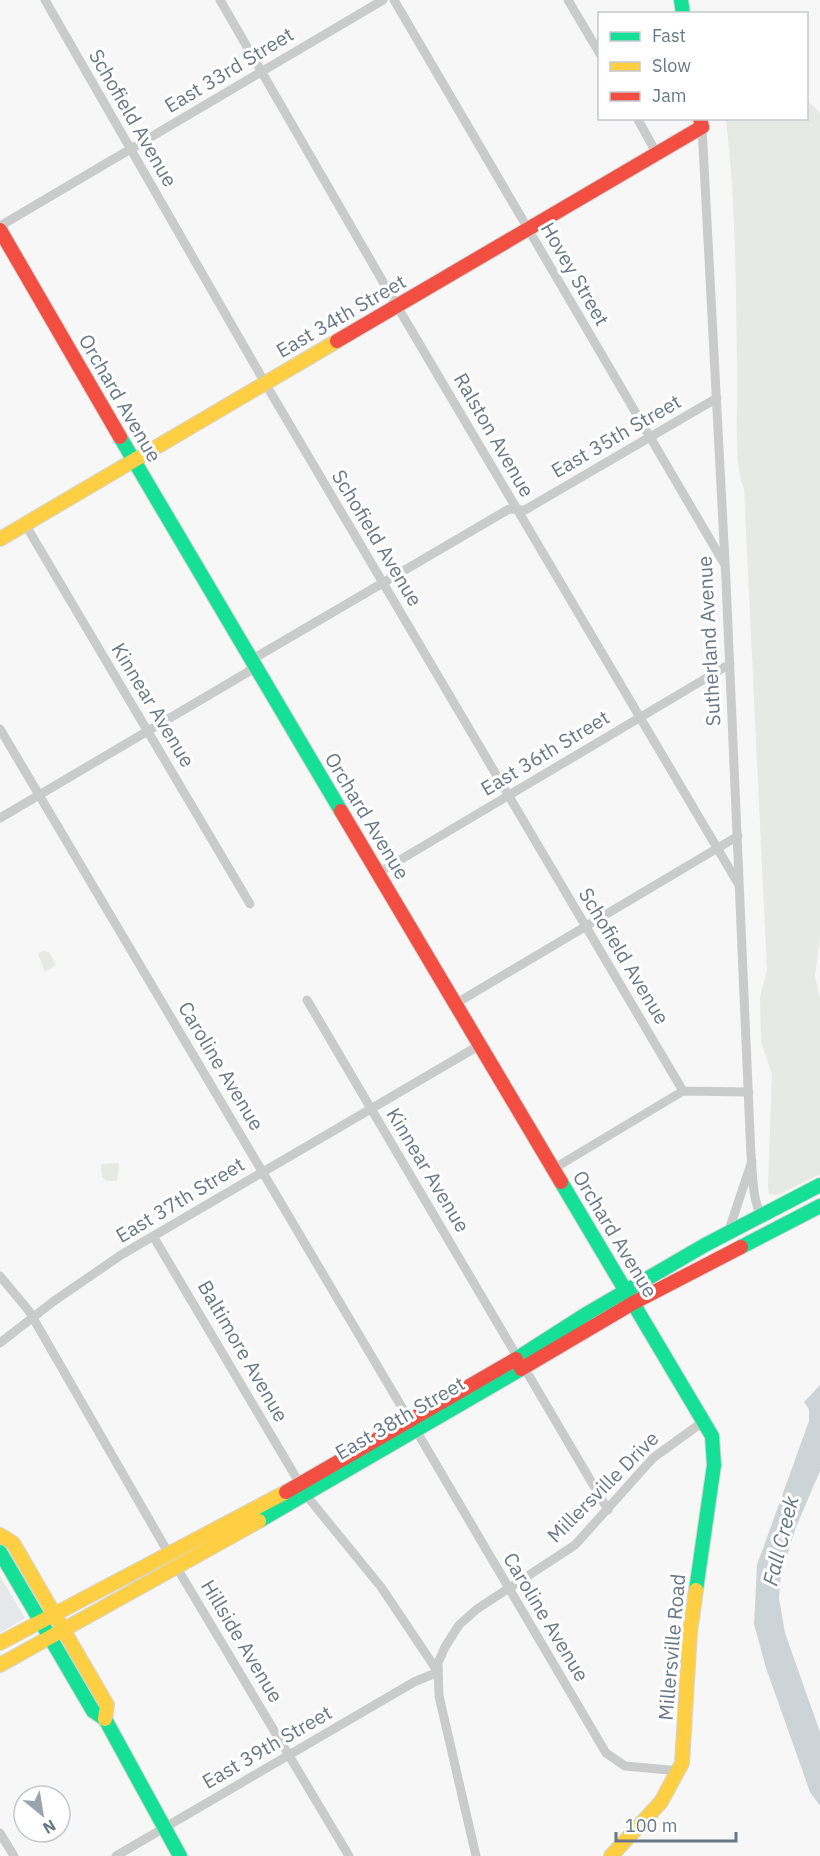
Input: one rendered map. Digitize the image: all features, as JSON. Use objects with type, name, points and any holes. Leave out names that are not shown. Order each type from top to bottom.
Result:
[{"type":"main road","name":"East 34th Street","points":[[0,538],[657,154],[701,123]]},
{"type":"main road","name":"Orchard Avenue","points":[[0,228],[133,460],[704,1421]]},
{"type":"main road","name":"East 38th Street","points":[[0,1665],[177,1568],[303,1489],[522,1363],[727,1234],[820,1185]]},
{"type":"main road","name":"East 38th Street","points":[[630,1297],[820,1206]]},
{"type":"main road","name":"Millersville Road","points":[[611,1856],[665,1797],[680,1771],[690,1632],[715,1458],[714,1443],[704,1421]]},
{"type":"main road","name":"East 38th Street","points":[[0,1643],[169,1554],[303,1489]]},
{"type":"main road","points":[[0,1535],[13,1544],[64,1630],[106,1705],[105,1719]]},
{"type":"main road","points":[[0,1552],[93,1711],[105,1719],[180,1856]]},
{"type":"street","name":"Schofield Avenue","points":[[45,0],[265,383],[683,1091]]},
{"type":"street","name":"Ralston Avenue","points":[[220,0],[516,509],[740,887]]},
{"type":"street","name":"East 33rd Street","points":[[0,228],[382,0]]},
{"type":"street","name":"Hovey Street","points":[[394,0],[725,566]]},
{"type":"street","points":[[568,0],[598,51]]},
{"type":"street","points":[[638,120],[657,154]]},
{"type":"street","name":"Sutherland Avenue","points":[[701,123],[717,398],[754,1199],[762,1216]]},
{"type":"street","name":"East 35th Street","points":[[0,819],[248,672],[258,656],[509,509],[525,510],[717,398]]},
{"type":"street","name":"Kinnear Avenue","points":[[25,524],[250,904]]},
{"type":"street","name":"East 36th Street","points":[[378,873],[730,664]]},
{"type":"street","name":"Caroline Avenue","points":[[0,729],[606,1753],[625,1766],[680,1771]]},
{"type":"street","points":[[455,1004],[738,836]]},
{"type":"street","name":"Kinnear Avenue","points":[[307,1000],[608,1510]]},
{"type":"street","name":"East 37th Street","points":[[0,1343],[91,1275],[153,1236],[480,1045]]},
{"type":"street","points":[[553,1169],[683,1091],[749,1092]]},
{"type":"street","name":"Sutherland Avenue","points":[[727,1234],[752,1161]]},
{"type":"street","name":"Baltimore Avenue","points":[[153,1236],[303,1489],[381,1587],[438,1672]]},
{"type":"street","points":[[0,1276],[14,1290],[33,1318],[169,1554]]},
{"type":"street","name":"Millersville Drive","points":[[476,1856],[442,1715],[438,1672],[441,1654],[459,1625],[482,1604],[568,1551],[608,1510],[653,1458],[704,1421]]},
{"type":"street","name":"Hillside Avenue","points":[[177,1568],[349,1856]]},
{"type":"street","name":"East 39th Street","points":[[116,1856],[414,1682],[438,1672]]},
{"type":"street","points":[[0,1833],[14,1856]]},
{"type":"shaded area","points":[[808,101],[820,113],[820,938],[815,975],[820,999],[820,1174],[778,1195],[769,1194],[768,1187],[772,1074],[761,1042],[760,998],[767,970],[744,488],[737,450],[737,343],[732,183],[726,120],[808,120]]},
{"type":"shaded area","points":[[43,951],[49,952],[56,965],[45,972],[38,954]]},
{"type":"shaded area","points":[[119,1163],[117,1181],[106,1181],[102,1177],[101,1164]]},
{"type":"shaded area","points":[[0,1576],[25,1618],[0,1633]]},
{"type":"water","name":"Fall Creek","points":[[820,1385],[820,1471],[796,1527],[781,1574],[779,1598],[785,1633],[820,1732],[820,1806],[810,1792],[766,1668],[754,1624],[757,1565],[809,1421],[809,1409],[804,1402]]},
{"type":"traffic: fast","points":[[681,0],[683,12]]},
{"type":"traffic: fast","points":[[120,437],[341,811]]},
{"type":"traffic: fast","points":[[561,1182],[712,1436],[714,1465],[696,1590]]},
{"type":"traffic: fast","points":[[516,1359],[588,1313],[705,1245],[820,1185]]},
{"type":"traffic: fast","points":[[741,1247],[820,1206]]},
{"type":"traffic: fast","points":[[259,1521],[521,1369]]},
{"type":"traffic: fast","points":[[0,1552],[93,1711],[105,1719],[180,1856]]},
{"type":"traffic: slow","points":[[0,539],[337,341]]},
{"type":"traffic: slow","points":[[0,1643],[286,1492]]},
{"type":"traffic: slow","points":[[0,1665],[259,1521]]},
{"type":"traffic: slow","points":[[0,1535],[13,1543],[107,1705],[105,1719]]},
{"type":"traffic: slow","points":[[611,1856],[661,1802],[682,1763],[690,1632],[696,1590]]},
{"type":"traffic: jam","points":[[337,341],[702,127],[700,120]]},
{"type":"traffic: jam","points":[[0,230],[120,437]]},
{"type":"traffic: jam","points":[[341,811],[561,1182]]},
{"type":"traffic: jam","points":[[521,1369],[633,1303],[741,1247]]},
{"type":"traffic: jam","points":[[286,1492],[516,1359]]}]
